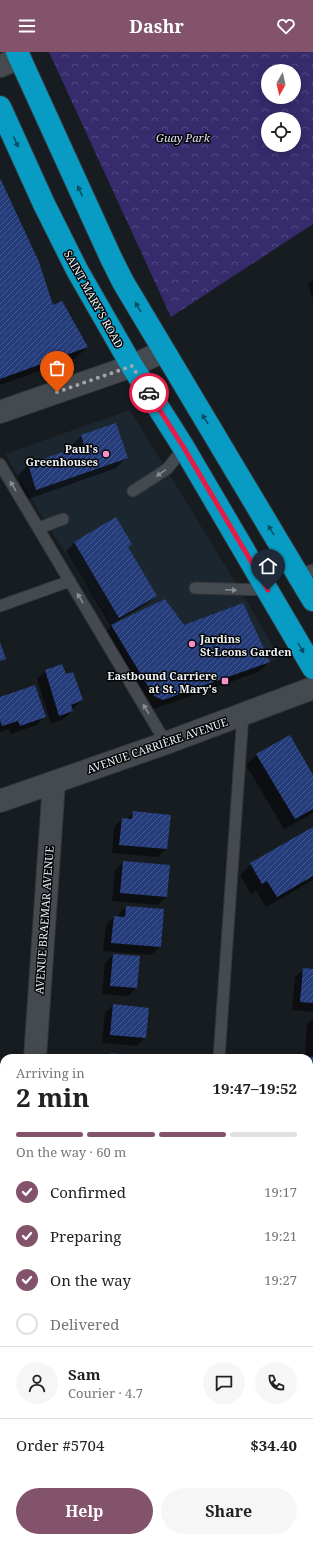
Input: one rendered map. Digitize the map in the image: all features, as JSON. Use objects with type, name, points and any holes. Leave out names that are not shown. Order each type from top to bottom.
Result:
[{"type":"highway","points":[[12,59],[123,282],[164,351],[306,572],[313,600]]},
{"type":"highway","name":"SAINT MARY'S ROAD","points":[[0,107],[60,238],[104,319],[184,448],[313,668]]},
{"type":"street","points":[[0,412],[132,366],[164,351]]},
{"type":"street","name":"AVENUE CARRIÈRE AVENUE","points":[[0,801],[166,743],[313,688]]},
{"type":"street","name":"AVENUE BRAEMAR AVENUE","points":[[34,1054],[54,782]]},
{"type":"lane","points":[[133,491],[167,470],[184,448]]},
{"type":"lane","points":[[0,464],[166,743]]},
{"type":"lane","points":[[39,528],[63,519]]},
{"type":"lane","points":[[0,606],[70,582]]},
{"type":"lane","points":[[195,588],[268,590]]},
{"type":"lane","points":[[219,1054],[243,714]]},
{"type":"shaded area","points":[[130,410],[280,658],[163,700],[47,525],[5,454]]},
{"type":"green space","name":"Guay Park","points":[[49,52],[313,52],[313,224],[171,317]]},
{"type":"building","points":[[0,178],[39,262],[53,305],[62,301],[88,347],[0,379]]},
{"type":"building","points":[[116,423],[128,458],[36,490],[28,464],[84,445],[81,435]]},
{"type":"building","points":[[116,517],[132,544],[128,547],[157,596],[119,618],[74,542]]},
{"type":"building","name":"Jardins St-Leons Garden","points":[[165,599],[184,625],[243,603],[270,662],[163,700],[154,696],[111,625]]},
{"type":"building","points":[[0,642],[6,659],[0,661]]},
{"type":"building","points":[[62,664],[66,674],[73,672],[83,700],[71,705],[73,711],[59,716],[45,670]]},
{"type":"building","points":[[35,685],[46,717],[20,726],[18,721],[2,726],[0,720],[0,697]]},
{"type":"building","points":[[290,735],[313,775],[313,809],[295,819],[256,754]]},
{"type":"building","points":[[133,811],[171,815],[167,849],[119,845],[122,818],[132,819]]},
{"type":"building","points":[[313,827],[313,876],[277,897],[267,881],[262,884],[250,863]]},
{"type":"building","points":[[123,861],[170,865],[167,897],[120,893]]},
{"type":"building","points":[[126,906],[164,909],[161,947],[111,943],[114,916],[125,917]]},
{"type":"building","points":[[113,954],[140,956],[137,988],[110,986]]},
{"type":"building","points":[[303,968],[313,969],[313,1003],[300,1002]]},
{"type":"building","points":[[113,1004],[149,1008],[146,1038],[110,1035]]},
{"type":"way so far","points":[[57,392],[132,366],[149,393]]},
{"type":"place","name":"Paul's Greenhouses","points":[[106,454]]},
{"type":"place","name":"Jardins St-Leons Garden","points":[[192,644]]},
{"type":"place","name":"Eastbound Carriere at St. Mary's","points":[[225,681]]},
{"type":"route","points":[[149,393],[184,448],[268,590]]}]
